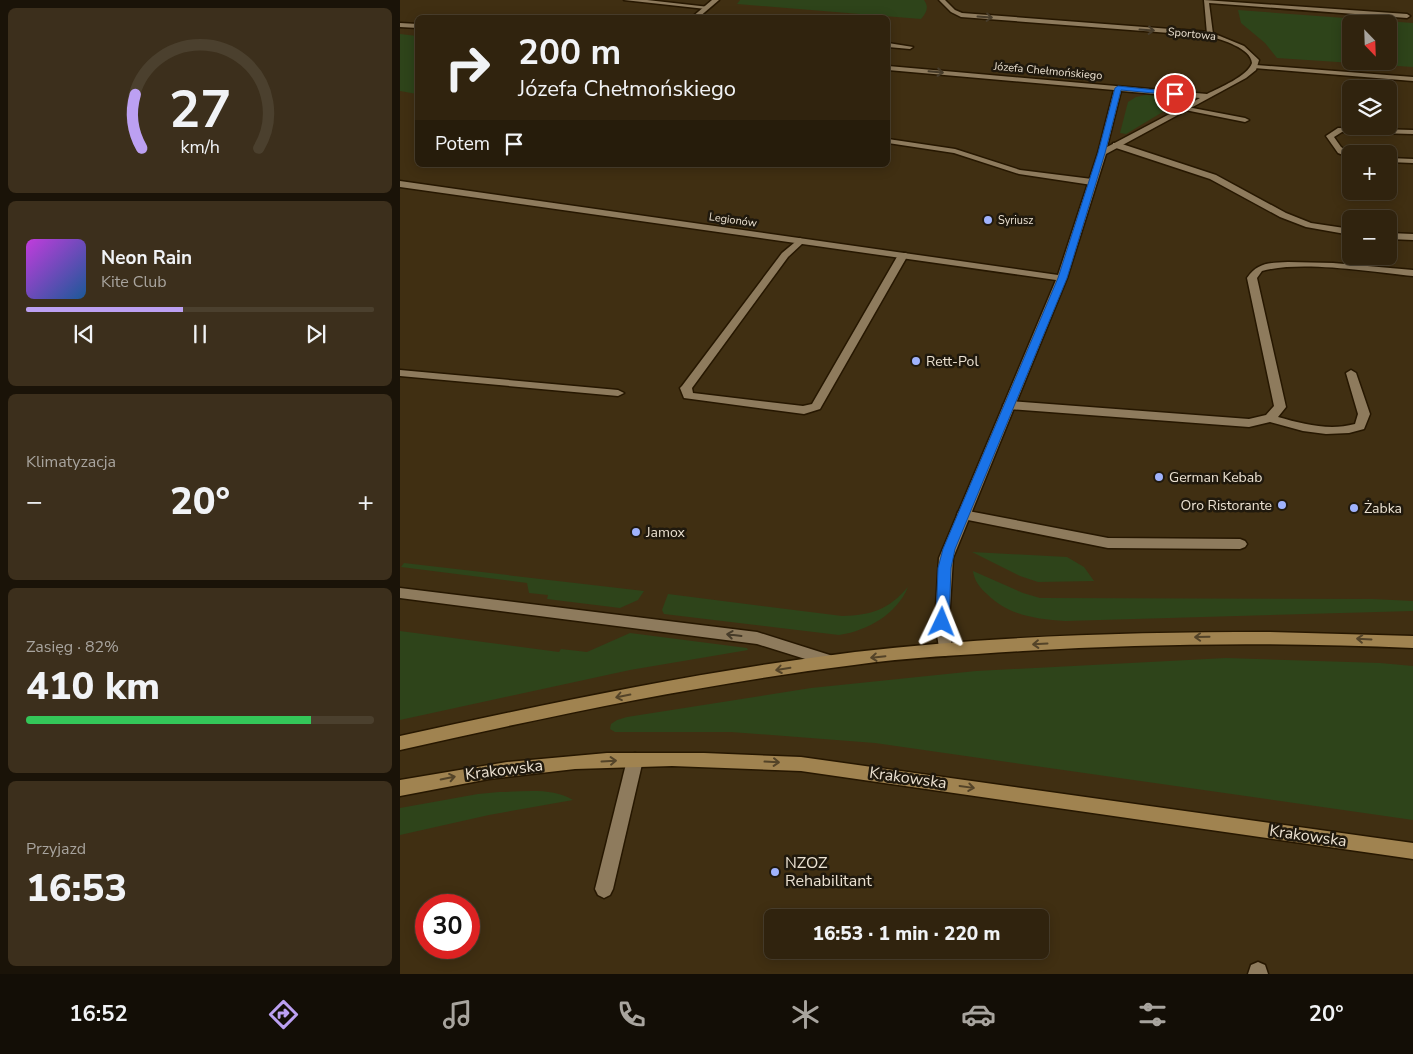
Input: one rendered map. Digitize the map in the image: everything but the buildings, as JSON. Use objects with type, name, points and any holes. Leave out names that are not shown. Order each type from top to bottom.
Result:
[{"type":"main road","points":[[400,743],[531,714],[686,684],[831,661],[945,650],[1125,639],[1245,636],[1413,642]]},
{"type":"main road","name":"Krakowska","points":[[400,788],[457,776],[544,765],[635,760],[723,760],[801,764],[1413,851]]},
{"type":"street","points":[[627,0],[706,7]]},
{"type":"street","points":[[697,15],[716,0]]},
{"type":"street","name":"Sportowa","points":[[942,0],[953,11],[961,15],[1210,34],[1228,40],[1246,50],[1256,60],[1256,67]]},
{"type":"street","points":[[1210,34],[1206,0],[1407,16]]},
{"type":"street","points":[[400,25],[415,26]]},
{"type":"street","points":[[890,45],[910,47]]},
{"type":"street","points":[[1102,153],[1244,77],[1256,67],[1413,79]]},
{"type":"street","name":"Józefa Chełmońskiego","points":[[890,68],[1206,96]]},
{"type":"street","points":[[945,650],[942,622],[945,568],[949,549],[1062,278],[1102,153],[1118,88]]},
{"type":"street","points":[[1185,108],[1245,120]]},
{"type":"street","points":[[1342,152],[1330,136],[1341,130],[1413,132]]},
{"type":"street","points":[[890,141],[946,149],[1019,172],[1092,182]]},
{"type":"street","points":[[1116,145],[1212,177],[1283,215],[1309,225],[1342,230]]},
{"type":"street","points":[[1397,160],[1413,161]]},
{"type":"street","name":"Legionów","points":[[400,184],[1062,278]]},
{"type":"street","points":[[1397,237],[1413,238]]},
{"type":"street","points":[[800,240],[785,255],[686,388],[688,396],[804,410],[816,406],[903,255]]},
{"type":"street","points":[[1270,418],[1280,408],[1252,278],[1258,270],[1274,265],[1299,265],[1413,273]]},
{"type":"street","points":[[400,373],[618,393]]},
{"type":"street","points":[[1009,404],[1250,423],[1270,418],[1304,428],[1346,431],[1360,426],[1364,414],[1351,373]]},
{"type":"street","points":[[963,515],[1108,543],[1240,544]]},
{"type":"street","points":[[400,593],[757,638],[831,661]]},
{"type":"street","points":[[604,889],[635,760]]},
{"type":"green space","points":[[740,0],[924,0],[927,7],[921,19],[737,4]]},
{"type":"green space","points":[[1238,10],[1342,18],[1342,62],[1277,58],[1265,43],[1241,23]]},
{"type":"green space","points":[[1398,22],[1413,23],[1413,67],[1398,66]]},
{"type":"green space","points":[[400,34],[415,36],[415,94],[400,91]]},
{"type":"green space","points":[[1146,95],[1174,97],[1181,101],[1126,134],[1120,133],[1128,102],[1136,97]]},
{"type":"green space","points":[[972,552],[1067,557],[1084,567],[1094,581],[1038,582],[1020,576]]},
{"type":"green space","points":[[404,563],[644,591],[638,600],[620,608],[547,599],[548,595],[529,593],[527,583],[401,567]]},
{"type":"green space","points":[[973,571],[1023,593],[1040,598],[1373,599],[1413,601],[1413,611],[1054,620],[1023,615],[1004,607],[982,589],[976,581]]},
{"type":"green space","points":[[908,587],[897,605],[880,620],[860,630],[839,635],[664,614],[662,610],[668,594],[842,616],[853,615],[879,610],[901,595]]},
{"type":"green space","points":[[400,631],[559,652],[561,649],[587,652],[630,633],[747,648],[748,650],[630,670],[400,720]]},
{"type":"green space","points":[[1226,658],[1380,663],[1413,666],[1413,820],[875,743],[731,732],[615,732],[610,729],[611,724],[627,717],[811,688],[976,671]]},
{"type":"green space","points":[[499,792],[547,792],[556,793],[573,800],[489,815],[400,835],[400,808]]},
{"type":"place","name":"Syriusz","points":[[988,220]]},
{"type":"place","name":"Rett-Pol","points":[[916,361]]},
{"type":"place","name":"German Kebab","points":[[1159,477]]},
{"type":"place","name":"Oro Ristorante","points":[[1282,505]]},
{"type":"place","name":"Żabka","points":[[1354,508]]},
{"type":"place","name":"Jamox","points":[[636,532]]},
{"type":"place","name":"NZOZ Rehabilitant","points":[[775,872]]},
{"type":"route","points":[[942,622],[946,558],[1062,278],[1102,153],[1118,88],[1175,94]]}]
